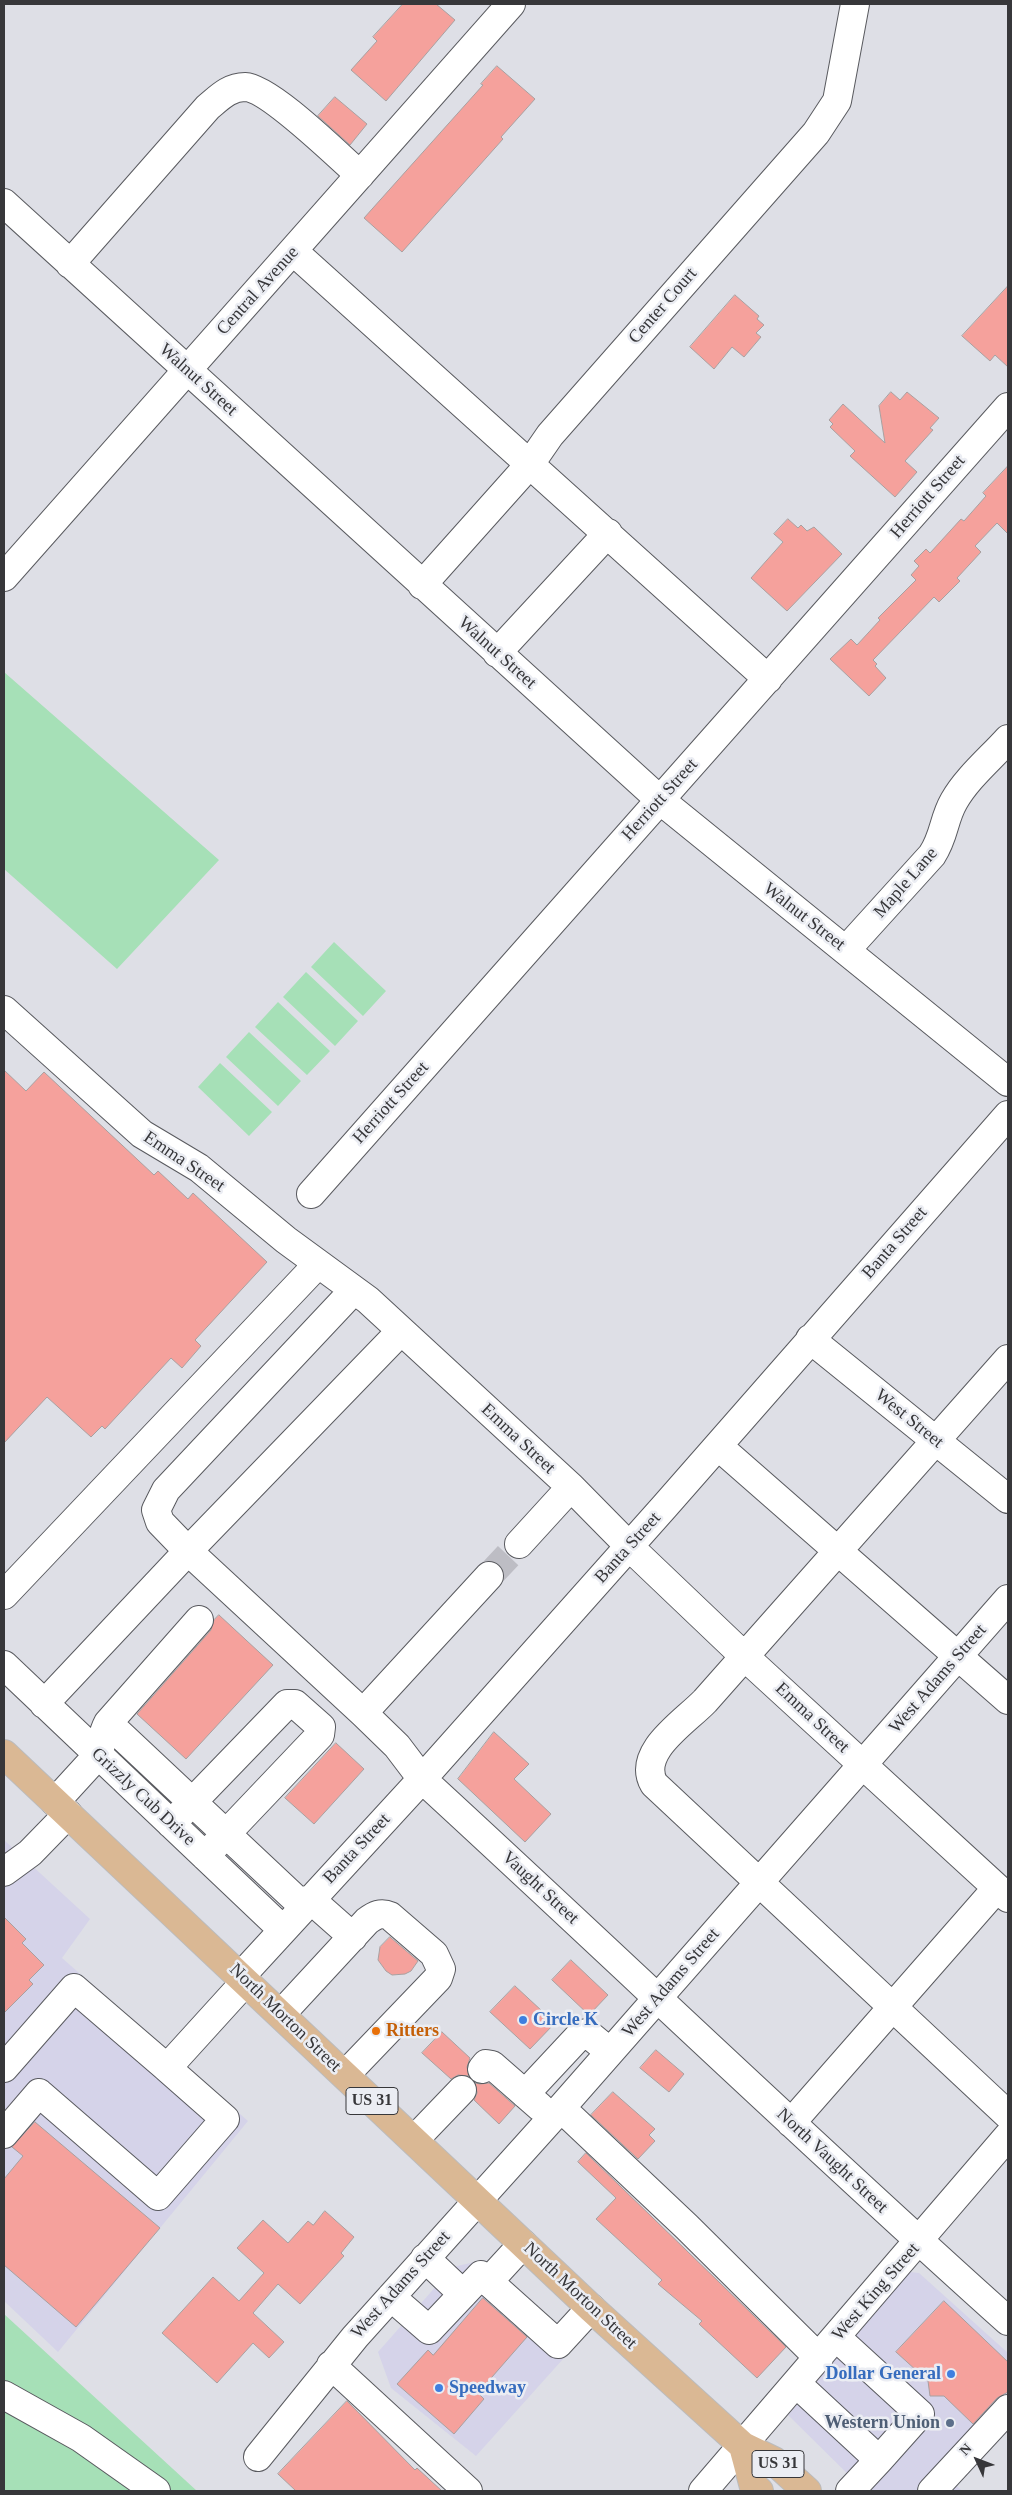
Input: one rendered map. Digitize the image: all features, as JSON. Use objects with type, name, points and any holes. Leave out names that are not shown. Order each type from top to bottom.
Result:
[{"type":"main road","name":"North Morton Street","points":[[4,1754],[244,1978],[591,2308],[743,2446],[774,2461],[807,2491]]},
{"type":"main road","name":"US 31","points":[[743,2446],[754,2487],[758,2491]]},
{"type":"street","name":"Central Avenue","points":[[4,577],[511,4]]},
{"type":"street","name":"Center Court","points":[[422,585],[530,464],[557,428],[816,133],[837,101],[855,4]]},
{"type":"street","points":[[70,264],[208,107],[230,90],[246,87],[270,97],[360,175]]},
{"type":"street","name":"Walnut Street","points":[[4,203],[660,800],[1008,1082]]},
{"type":"street","points":[[293,251],[768,679]]},
{"type":"street","name":"Herriott Street","points":[[311,1194],[1008,407]]},
{"type":"street","points":[[497,653],[608,533]]},
{"type":"street","name":"Maple Lane","points":[[846,950],[932,855],[941,842],[947,814],[954,800],[1008,739]]},
{"type":"street","name":"Emma Street","points":[[4,1010],[142,1134],[199,1168],[318,1264],[354,1290],[401,1331],[570,1487],[744,1656],[1005,1894]]},
{"type":"street","name":"Banta Street","points":[[167,2068],[244,1978],[282,1929],[422,1779],[718,1446],[1008,1115]]},
{"type":"street","points":[[4,1595],[318,1264]]},
{"type":"street","name":"Vaught Street","points":[[354,1290],[166,1490],[156,1510],[160,1522],[188,1551],[397,1746],[422,1779],[658,1996]]},
{"type":"street","points":[[44,1704],[188,1551],[401,1331]]},
{"type":"street","name":"West Street","points":[[810,1339],[1008,1499]]},
{"type":"street","points":[[1008,1359],[690,1716],[658,1746],[648,1768],[649,1776],[654,1784],[1008,2115]]},
{"type":"street","points":[[718,1446],[838,1549],[1008,1700]]},
{"type":"street","points":[[519,1544],[570,1487]]},
{"type":"street","points":[[363,1713],[489,1576]]},
{"type":"street","name":"West Adams Street","points":[[258,2457],[331,2365],[557,2113],[1008,1599]]},
{"type":"street","points":[[4,1872],[30,1853],[62,1808],[98,1755],[101,1745],[101,1734],[108,1723],[199,1620]]},
{"type":"street","name":"Grizzly Cub Drive","points":[[4,1665],[282,1929]]},
{"type":"street","points":[[171,1824],[287,1704],[295,1704],[321,1727],[320,1735],[205,1856]]},
{"type":"street","points":[[108,1723],[227,1834],[307,1903],[353,1937]]},
{"type":"street","points":[[791,2123],[892,2006],[1005,1894]]},
{"type":"street","points":[[281,2014],[367,1921],[376,1915],[384,1913],[434,1954],[441,1969],[438,1978],[345,2075]]},
{"type":"street","points":[[4,2068],[74,1988],[225,2119],[158,2196],[39,2093],[4,2134]]},
{"type":"street","name":"North Vaught Street","points":[[658,1996],[791,2123],[1008,2321]]},
{"type":"street","points":[[526,2094],[581,2034],[587,2033],[610,2052]]},
{"type":"street","points":[[482,2069],[486,2064],[492,2065],[526,2094],[557,2113],[687,2227],[819,2358]]},
{"type":"street","points":[[414,2140],[462,2090]]},
{"type":"street","name":"West King Street","points":[[703,2491],[920,2242],[1008,2136]]},
{"type":"street","points":[[488,2281],[523,2244]]},
{"type":"street","points":[[425,2258],[463,2294]]},
{"type":"street","points":[[391,2297],[429,2330],[481,2275],[558,2344],[591,2308]]},
{"type":"street","points":[[837,2338],[920,2414],[850,2491]]},
{"type":"street","points":[[331,2365],[468,2491]]},
{"type":"street","points":[[797,2384],[879,2460]]},
{"type":"street","points":[[4,2395],[81,2438],[156,2491]]},
{"type":"street","points":[[932,2491],[1008,2409]]},
{"type":"shaded area","points":[[4,1840],[90,1919],[62,1958],[248,2121],[58,2352],[4,2301]]},
{"type":"shaded area","points":[[479,2261],[572,2349],[476,2456],[391,2388],[378,2352],[453,2267]]},
{"type":"shaded area","points":[[910,2272],[919,2273],[1008,2353],[1008,2397],[940,2470],[962,2491],[865,2491],[788,2415]]},
{"type":"green space","points":[[4,672],[219,860],[117,969],[4,869]]},
{"type":"green space","points":[[334,942],[386,991],[363,1016],[311,967]]},
{"type":"green space","points":[[306,972],[358,1021],[335,1046],[283,997]]},
{"type":"green space","points":[[278,1002],[330,1051],[307,1075],[255,1027]]},
{"type":"green space","points":[[249,1032],[301,1081],[278,1106],[226,1057]]},
{"type":"green space","points":[[220,1063],[272,1112],[249,1136],[198,1087]]},
{"type":"green space","points":[[4,2314],[197,2491],[4,2491]]},
{"type":"building","points":[[403,4],[436,4],[455,20],[386,101],[351,70],[377,41],[373,37]]},
{"type":"building","points":[[497,66],[535,99],[501,137],[503,139],[402,252],[364,218],[483,85],[481,84]]},
{"type":"building","points":[[335,97],[367,124],[350,145],[318,116]]},
{"type":"building","points":[[1008,286],[1008,367],[995,355],[990,361],[962,336]]},
{"type":"building","points":[[735,295],[759,316],[757,319],[764,325],[756,333],[761,337],[744,357],[732,347],[714,369],[690,347]]},
{"type":"building","points":[[891,392],[900,400],[907,392],[939,418],[930,428],[933,430],[905,461],[917,472],[895,497],[850,456],[855,451],[830,427],[833,424],[829,420],[843,404],[885,443],[879,406]]},
{"type":"building","points":[[1008,466],[1008,534],[997,523],[975,546],[981,552],[957,578],[960,581],[939,602],[934,597],[873,660],[877,664],[875,666],[886,678],[869,696],[830,659],[851,639],[857,645],[880,620],[878,618],[916,580],[911,575],[919,566],[914,561],[926,549],[930,553],[961,519],[964,521],[986,496],[983,493]]},
{"type":"building","points":[[788,519],[798,528],[801,525],[807,531],[814,527],[842,554],[787,611],[751,578],[783,542],[774,534]]},
{"type":"building","points":[[4,1070],[26,1091],[44,1072],[154,1175],[158,1171],[188,1199],[193,1193],[267,1262],[195,1340],[201,1346],[182,1368],[171,1358],[105,1429],[102,1426],[91,1437],[47,1397],[4,1443]]},
{"type":"building","points":[[219,1615],[273,1665],[186,1759],[137,1714],[211,1630],[214,1620]]},
{"type":"building","points":[[494,1732],[529,1764],[514,1779],[551,1814],[525,1842],[458,1779]]},
{"type":"building","points":[[336,1743],[364,1769],[314,1824],[285,1798]]},
{"type":"building","points":[[4,1917],[26,1939],[22,1943],[44,1965],[29,1980],[33,1984],[4,2013]]},
{"type":"building","points":[[390,1937],[418,1961],[411,1971],[405,1974],[392,1975],[386,1971],[378,1960],[380,1947]]},
{"type":"building","points":[[571,1960],[608,1995],[589,2015],[552,1980]]},
{"type":"building","points":[[515,1986],[555,2023],[530,2049],[490,2012]]},
{"type":"building","points":[[442,2032],[470,2058],[467,2067],[469,2076],[458,2075],[451,2079],[422,2053]]},
{"type":"building","points":[[656,2050],[684,2074],[669,2092],[640,2068]]},
{"type":"building","points":[[475,2083],[489,2083],[515,2106],[499,2124],[474,2100],[477,2093]]},
{"type":"building","points":[[613,2092],[655,2129],[649,2135],[655,2141],[638,2159],[591,2115]]},
{"type":"building","points":[[35,2122],[160,2228],[76,2327],[4,2265],[4,2179],[23,2156],[12,2147]]},
{"type":"building","points":[[586,2153],[786,2347],[757,2378],[699,2324],[702,2321],[658,2284],[662,2280],[596,2219],[616,2198],[578,2162]]},
{"type":"building","points":[[325,2211],[354,2237],[341,2253],[344,2256],[300,2304],[278,2284],[253,2313],[284,2342],[269,2358],[253,2343],[217,2383],[162,2333],[213,2277],[239,2301],[264,2273],[237,2248],[263,2220],[288,2243],[308,2221],[313,2225]]},
{"type":"building","points":[[483,2298],[527,2337],[478,2393],[484,2399],[454,2434],[397,2384],[428,2350],[433,2355]]},
{"type":"building","points":[[944,2301],[1008,2362],[1008,2392],[997,2398],[973,2424],[944,2396],[930,2396],[928,2381],[896,2352]]},
{"type":"building","points":[[347,2401],[415,2470],[417,2468],[442,2491],[296,2491],[278,2474]]},
{"type":"tunnel","points":[[489,1576],[519,1544]]},
{"type":"place","name":"Circle K","points":[[523,2020]]},
{"type":"place","name":"Ritters","points":[[376,2031]]},
{"type":"place","name":"Dollar General","points":[[951,2374]]},
{"type":"place","name":"Speedway","points":[[439,2388]]},
{"type":"place","name":"Western Union","points":[[950,2423]]}]
